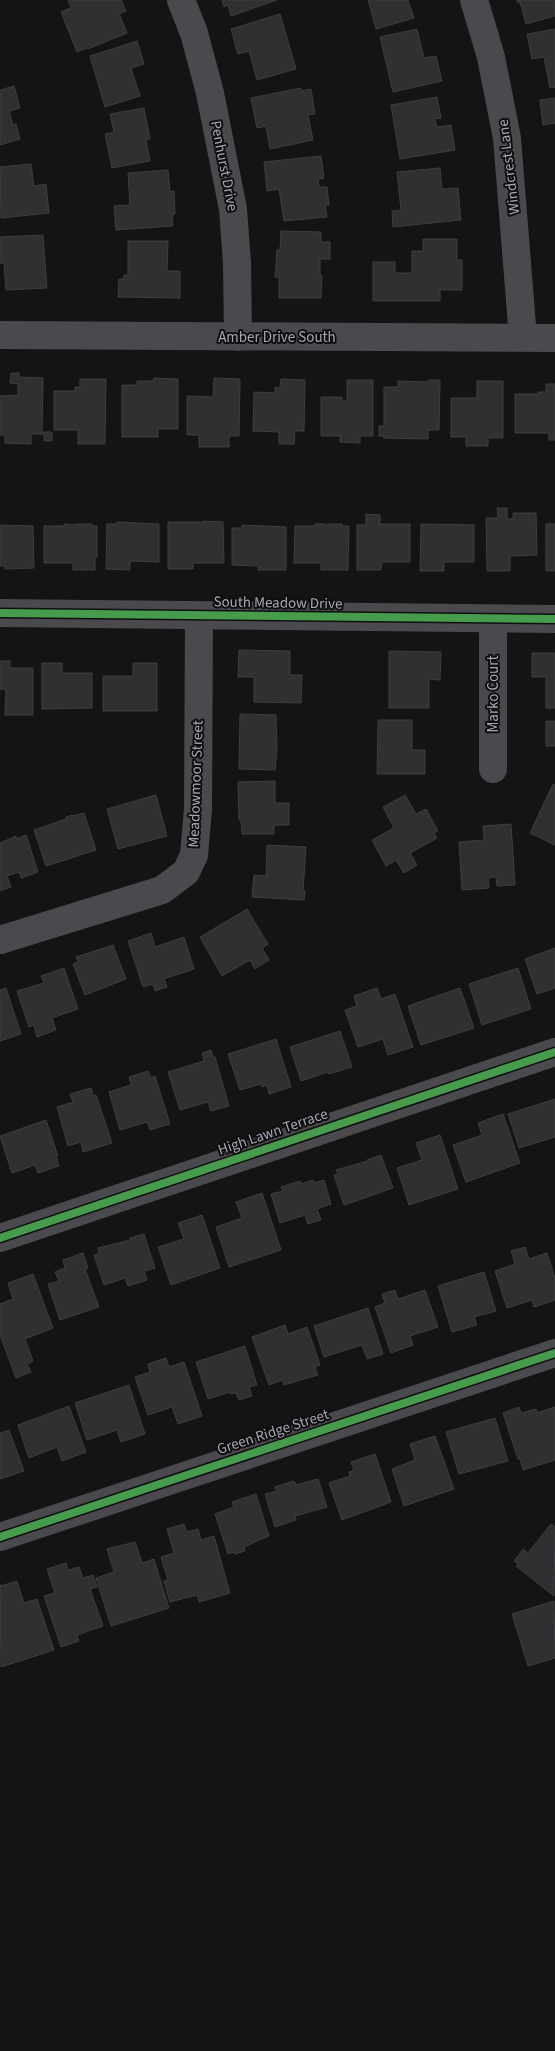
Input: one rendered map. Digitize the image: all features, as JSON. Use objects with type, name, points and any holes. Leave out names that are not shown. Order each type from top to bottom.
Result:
[{"type":"street","name":"Penhurst Drive","points":[[181,0],[194,33],[210,93],[233,209],[237,264],[238,337]]},
{"type":"street","name":"Windcrest Lane","points":[[474,0],[491,57],[507,138],[524,338]]},
{"type":"street","name":"Amber Drive South","points":[[0,335],[555,338]]},
{"type":"street","name":"South Meadow Drive","points":[[0,613],[555,620]]},
{"type":"street","name":"Meadowmoor Street","points":[[0,940],[162,890],[186,872],[194,855],[198,809],[199,616]]},
{"type":"street","name":"Marko Court","points":[[493,619],[493,770]]},
{"type":"street","name":"High Lawn Terrace","points":[[0,1238],[555,1052]]},
{"type":"street","name":"Green Ridge Street","points":[[0,1537],[555,1353]]},
{"type":"building","points":[[68,0],[121,0],[126,11],[119,14],[127,33],[77,52],[61,12],[71,8]]},
{"type":"building","points":[[222,0],[277,0],[231,16],[228,5],[224,7]]},
{"type":"building","points":[[368,0],[408,0],[414,18],[376,29]]},
{"type":"building","points":[[517,0],[555,0],[555,16],[526,24],[520,2],[518,3]]},
{"type":"building","points":[[280,14],[296,69],[257,80],[249,51],[238,54],[231,29]]},
{"type":"building","points":[[417,29],[424,58],[436,56],[442,81],[393,92],[380,37]]},
{"type":"building","points":[[555,29],[555,87],[550,88],[544,57],[532,59],[527,34]]},
{"type":"building","points":[[137,41],[144,64],[131,68],[140,96],[105,107],[90,56]]},
{"type":"building","points":[[14,86],[20,108],[9,111],[13,125],[16,124],[20,139],[0,145],[0,90]]},
{"type":"building","points":[[301,88],[302,91],[311,89],[315,114],[308,115],[313,140],[270,149],[266,126],[257,128],[251,98]]},
{"type":"building","points":[[437,97],[441,118],[435,119],[437,127],[451,125],[455,150],[400,159],[391,105]]},
{"type":"building","points":[[555,98],[555,123],[543,125],[540,100]]},
{"type":"building","points":[[144,108],[150,139],[146,140],[150,161],[112,168],[105,134],[114,132],[110,114]]},
{"type":"building","points":[[321,156],[324,178],[318,179],[319,187],[327,187],[329,205],[325,205],[327,217],[284,221],[279,189],[267,191],[264,162]]},
{"type":"building","points":[[31,164],[34,186],[46,184],[49,213],[1,218],[0,167]]},
{"type":"building","points":[[440,168],[442,189],[458,188],[461,220],[393,227],[392,211],[401,210],[397,172]]},
{"type":"building","points":[[168,170],[170,192],[174,191],[175,214],[172,215],[173,226],[116,230],[114,206],[130,205],[128,173]]},
{"type":"building","points":[[281,231],[321,232],[321,242],[330,242],[330,259],[320,259],[320,275],[322,276],[321,298],[279,298],[279,277],[275,277],[277,250],[280,250]]},
{"type":"building","points":[[43,235],[47,288],[6,290],[4,263],[0,263],[0,237]]},
{"type":"building","points":[[423,239],[457,239],[457,260],[462,260],[462,290],[440,290],[440,301],[373,301],[373,262],[395,262],[395,273],[412,273],[412,251],[423,251]]},
{"type":"building","points":[[128,241],[168,241],[167,271],[180,271],[180,298],[118,297],[119,279],[124,279],[124,275],[128,275]]},
{"type":"building","points":[[11,373],[19,373],[19,377],[43,378],[42,432],[52,432],[52,441],[44,441],[44,434],[31,434],[31,444],[5,443],[5,435],[0,435],[0,396],[18,395],[18,384],[10,383]]},
{"type":"building","points":[[154,378],[178,379],[178,429],[158,429],[158,437],[122,437],[122,385],[137,385],[137,381],[153,381]]},
{"type":"building","points":[[214,378],[240,379],[239,436],[229,436],[229,447],[199,447],[199,435],[187,435],[187,396],[213,397]]},
{"type":"building","points":[[80,379],[106,379],[105,444],[78,444],[78,430],[54,430],[54,391],[75,391],[75,387],[80,387]]},
{"type":"building","points":[[281,379],[305,380],[304,431],[295,431],[294,444],[279,444],[279,432],[253,431],[254,392],[275,393],[275,387],[280,388]]},
{"type":"building","points":[[347,380],[373,380],[373,436],[360,436],[360,443],[340,442],[340,436],[321,436],[321,397],[342,397],[342,401],[347,401]]},
{"type":"building","points":[[429,380],[440,380],[439,430],[428,430],[428,439],[384,438],[384,436],[379,436],[379,426],[384,426],[384,387],[398,387],[398,381],[429,382]]},
{"type":"building","points":[[477,381],[503,381],[503,438],[488,438],[488,446],[466,446],[466,437],[451,437],[451,398],[477,398]]},
{"type":"building","points":[[546,384],[555,384],[555,440],[549,440],[549,433],[515,433],[515,394],[546,392]]},
{"type":"building","points":[[497,508],[507,508],[507,519],[513,519],[513,513],[536,513],[537,555],[510,556],[510,571],[487,571],[486,518],[498,518]]},
{"type":"building","points":[[366,514],[380,515],[380,524],[410,524],[410,562],[382,562],[381,570],[357,570],[357,525],[366,525]]},
{"type":"building","points":[[117,522],[159,524],[159,562],[130,561],[130,570],[106,569],[107,524],[117,524]]},
{"type":"building","points":[[168,522],[223,522],[224,563],[193,563],[193,569],[168,569]]},
{"type":"building","points":[[64,524],[92,524],[92,526],[97,526],[95,570],[73,570],[73,563],[44,563],[44,526],[64,526]]},
{"type":"building","points":[[315,524],[325,524],[325,526],[328,524],[342,524],[342,526],[349,526],[348,570],[321,570],[321,563],[294,563],[295,526],[315,526]]},
{"type":"building","points":[[421,524],[474,525],[474,562],[444,562],[444,571],[420,571]]},
{"type":"building","points":[[546,524],[555,524],[555,571],[546,571]]},
{"type":"building","points":[[0,525],[33,526],[34,568],[5,569],[5,566],[0,566]]},
{"type":"building","points":[[242,525],[286,527],[286,570],[258,570],[258,566],[232,565],[232,528],[242,528]]},
{"type":"building","points":[[239,650],[290,651],[290,675],[302,675],[301,703],[254,702],[254,677],[238,677]]},
{"type":"building","points":[[389,651],[441,652],[440,680],[429,679],[429,708],[389,708]]},
{"type":"building","points":[[532,653],[555,653],[555,708],[546,708],[546,677],[532,677]]},
{"type":"building","points":[[0,661],[10,661],[10,668],[33,668],[33,715],[5,715],[6,689],[0,689]]},
{"type":"building","points":[[42,663],[62,663],[62,673],[92,673],[92,708],[42,709]]},
{"type":"building","points":[[133,663],[157,663],[157,711],[103,711],[103,676],[133,676]]},
{"type":"building","points":[[240,714],[276,715],[277,750],[275,770],[239,769]]},
{"type":"building","points":[[378,720],[412,720],[412,750],[425,750],[425,774],[377,774]]},
{"type":"building","points":[[546,721],[555,721],[555,746],[546,746]]},
{"type":"building","points":[[275,781],[275,803],[289,803],[289,825],[274,825],[274,834],[242,834],[241,820],[239,820],[238,782]]},
{"type":"building","points":[[553,784],[555,785],[555,845],[530,833]]},
{"type":"building","points":[[156,795],[167,836],[118,849],[107,809]]},
{"type":"building","points":[[405,795],[416,814],[426,809],[438,831],[434,833],[437,838],[410,853],[417,865],[404,873],[396,860],[386,866],[372,840],[394,828],[383,807]]},
{"type":"building","points":[[84,813],[96,850],[46,866],[34,830],[66,819],[66,817]]},
{"type":"building","points":[[511,824],[515,885],[497,886],[496,877],[488,878],[489,888],[462,890],[459,842],[484,840],[483,826]]},
{"type":"building","points":[[26,835],[38,872],[21,878],[19,872],[7,876],[11,887],[0,891],[0,843],[16,836],[16,839]]},
{"type":"building","points":[[267,845],[306,847],[304,900],[252,897],[254,875],[266,876]]},
{"type":"building","points":[[247,909],[268,944],[262,948],[269,960],[255,969],[250,960],[222,976],[200,937]]},
{"type":"building","points":[[151,933],[155,947],[184,937],[194,969],[164,979],[167,987],[155,991],[153,984],[143,987],[128,941]]},
{"type":"building","points":[[113,945],[126,979],[85,995],[73,964],[78,962],[76,957]]},
{"type":"building","points":[[555,948],[555,988],[537,994],[525,959]]},
{"type":"building","points":[[64,968],[78,1009],[52,1018],[56,1030],[37,1037],[34,1025],[29,1027],[17,991],[44,983],[41,976]]},
{"type":"building","points":[[518,968],[531,1009],[482,1025],[469,984]]},
{"type":"building","points":[[6,988],[21,1034],[0,1041],[0,990]]},
{"type":"building","points":[[377,988],[381,999],[395,994],[413,1047],[388,1055],[383,1039],[358,1047],[345,1010],[357,1006],[354,996]]},
{"type":"building","points":[[460,988],[474,1028],[421,1045],[408,1006]]},
{"type":"building","points":[[340,1031],[352,1067],[329,1074],[328,1072],[301,1081],[290,1047]]},
{"type":"building","points":[[276,1039],[291,1087],[269,1094],[267,1085],[262,1087],[261,1084],[240,1090],[228,1054]]},
{"type":"building","points":[[211,1050],[213,1057],[215,1057],[229,1106],[211,1111],[208,1102],[180,1110],[168,1072],[204,1061],[202,1053]]},
{"type":"building","points":[[148,1071],[151,1078],[155,1076],[170,1124],[150,1130],[147,1122],[120,1130],[109,1092],[131,1085],[129,1077]]},
{"type":"building","points":[[91,1088],[93,1096],[96,1095],[112,1143],[83,1152],[81,1142],[68,1146],[57,1107],[73,1102],[70,1094]]},
{"type":"building","points":[[555,1099],[555,1137],[519,1148],[508,1114]]},
{"type":"building","points":[[503,1114],[520,1163],[466,1182],[453,1145],[482,1135],[478,1123]]},
{"type":"building","points":[[46,1120],[58,1156],[56,1156],[59,1166],[38,1173],[35,1165],[12,1173],[0,1136]]},
{"type":"building","points":[[440,1135],[458,1189],[409,1205],[397,1168],[422,1160],[416,1143]]},
{"type":"building","points":[[381,1155],[393,1188],[344,1205],[334,1175],[338,1174],[336,1170],[368,1161]]},
{"type":"building","points":[[313,1180],[314,1183],[324,1180],[331,1204],[317,1209],[321,1220],[308,1224],[305,1215],[280,1223],[271,1194],[283,1191],[281,1187],[300,1181],[301,1184]]},
{"type":"building","points":[[262,1193],[281,1250],[229,1267],[216,1227],[242,1218],[236,1202]]},
{"type":"building","points":[[202,1215],[220,1268],[171,1285],[158,1247],[184,1239],[178,1223]]},
{"type":"building","points":[[144,1234],[155,1268],[144,1271],[147,1280],[128,1286],[125,1278],[104,1285],[94,1255],[99,1253],[98,1248],[130,1240],[130,1238]]},
{"type":"building","points":[[525,1247],[529,1259],[547,1253],[555,1278],[555,1300],[534,1307],[532,1300],[507,1308],[495,1271],[515,1264],[511,1251]]},
{"type":"building","points":[[83,1253],[88,1268],[85,1269],[99,1307],[60,1320],[48,1284],[59,1281],[55,1272],[65,1268],[63,1260]]},
{"type":"building","points":[[484,1272],[496,1311],[474,1317],[477,1325],[452,1332],[438,1286]]},
{"type":"building","points":[[33,1274],[53,1328],[25,1339],[33,1361],[27,1364],[31,1372],[16,1378],[0,1335],[0,1304],[13,1299],[8,1283]]},
{"type":"building","points":[[395,1290],[398,1299],[425,1290],[438,1327],[410,1336],[413,1345],[391,1353],[375,1307],[385,1303],[382,1294]]},
{"type":"building","points":[[368,1308],[383,1354],[367,1359],[362,1345],[324,1357],[314,1326]]},
{"type":"building","points":[[285,1325],[288,1334],[307,1327],[320,1365],[315,1367],[318,1375],[284,1385],[282,1380],[269,1385],[252,1337]]},
{"type":"building","points":[[245,1346],[257,1385],[249,1387],[252,1396],[239,1400],[236,1393],[230,1394],[230,1392],[208,1399],[196,1362]]},
{"type":"building","points":[[166,1358],[169,1367],[184,1362],[202,1416],[178,1424],[172,1407],[148,1415],[135,1377],[150,1372],[148,1364]]},
{"type":"building","points":[[129,1385],[145,1434],[121,1442],[117,1430],[87,1440],[75,1403]]},
{"type":"building","points":[[69,1406],[86,1452],[62,1461],[57,1447],[29,1458],[18,1425]]},
{"type":"building","points":[[519,1407],[521,1413],[536,1409],[537,1413],[555,1407],[555,1460],[523,1470],[503,1413]]},
{"type":"building","points":[[495,1418],[508,1461],[459,1474],[446,1432]]},
{"type":"building","points":[[9,1430],[24,1471],[0,1479],[0,1433]]},
{"type":"building","points":[[435,1436],[454,1489],[404,1506],[392,1469],[415,1460],[410,1444]]},
{"type":"building","points":[[375,1454],[391,1502],[342,1520],[329,1483],[350,1476],[349,1472],[354,1470],[351,1462]]},
{"type":"building","points":[[318,1479],[327,1507],[295,1516],[296,1520],[275,1527],[265,1494],[277,1491],[275,1487],[294,1481],[296,1485]]},
{"type":"building","points":[[256,1494],[269,1536],[244,1547],[245,1551],[228,1554],[215,1514],[234,1507],[232,1502]]},
{"type":"building","points":[[184,1524],[187,1532],[198,1529],[201,1540],[214,1536],[230,1593],[199,1602],[197,1595],[170,1602],[164,1581],[168,1580],[161,1557],[174,1553],[167,1529]]},
{"type":"building","points":[[551,1524],[555,1527],[554,1596],[516,1566],[518,1564],[514,1561],[523,1549],[528,1553]]},
{"type":"building","points":[[135,1542],[142,1563],[154,1559],[169,1608],[111,1626],[96,1578],[114,1572],[107,1549]]},
{"type":"building","points":[[66,1563],[68,1570],[79,1567],[83,1578],[93,1575],[97,1587],[90,1589],[103,1626],[77,1635],[79,1641],[61,1647],[44,1596],[55,1593],[47,1569]]},
{"type":"building","points":[[17,1581],[24,1603],[37,1599],[54,1650],[1,1667],[0,1584],[1,1586]]},
{"type":"building","points":[[554,1601],[555,1658],[528,1666],[512,1614]]},
{"type":"cycle path","points":[[0,613],[555,619]]},
{"type":"cycle path","points":[[0,1238],[555,1052]]},
{"type":"cycle path","points":[[0,1537],[555,1353]]}]
